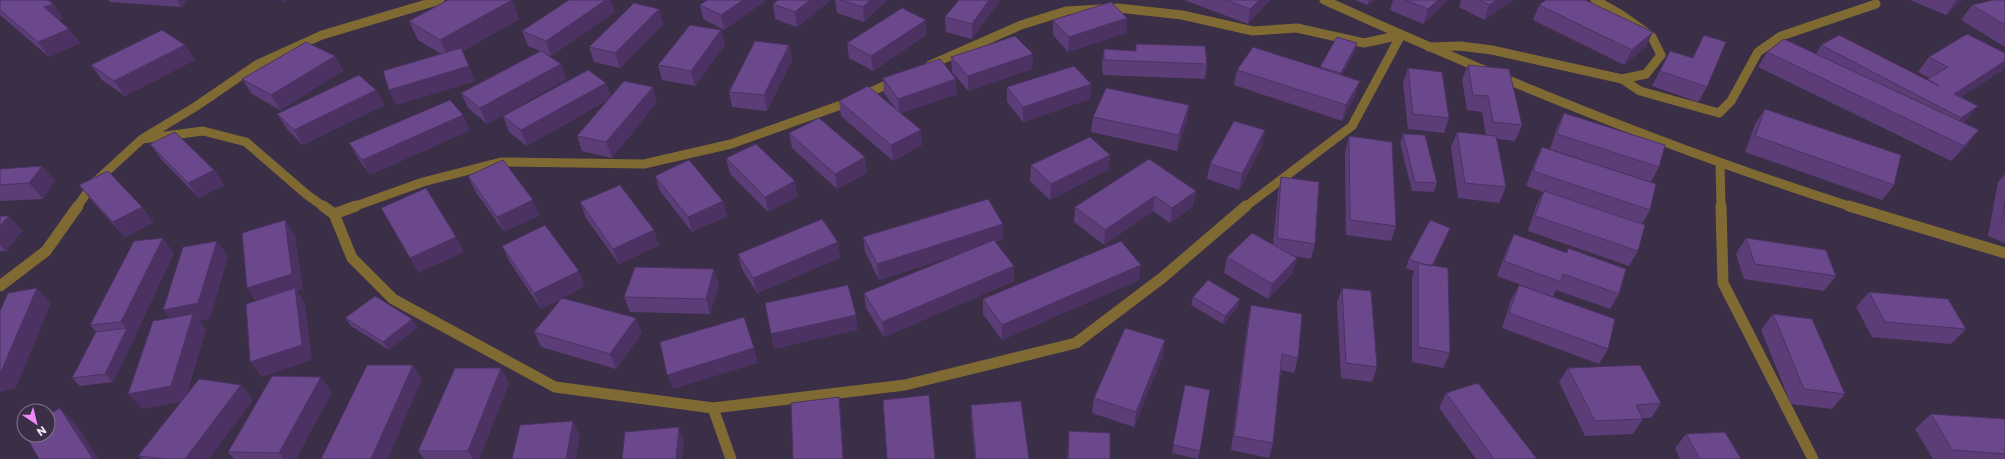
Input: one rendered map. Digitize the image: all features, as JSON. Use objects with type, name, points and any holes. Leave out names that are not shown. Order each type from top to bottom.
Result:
[{"type":"street","points":[[0,286],[46,251],[94,184],[142,139],[195,107],[258,64],[322,35],[440,0]]},
{"type":"street","points":[[1324,0],[1401,36],[1720,163],[1947,236],[2005,252]]},
{"type":"street","points":[[1595,0],[1620,14],[1652,38],[1660,55],[1646,74],[1622,79]]},
{"type":"street","points":[[1429,47],[1460,46],[1492,50],[1622,79],[1640,91],[1719,113],[1731,101],[1758,52],[1781,36],[1876,4]]},
{"type":"street","points":[[920,70],[1021,25],[1066,11],[1118,8],[1182,15],[1253,31],[1297,28],[1364,43],[1401,36]]},
{"type":"street","points":[[142,139],[203,131],[246,142],[306,194],[334,214],[352,258],[393,299],[555,386],[712,408],[905,385],[1076,343],[1162,278],[1250,203],[1352,126],[1401,36]]},
{"type":"street","points":[[334,214],[422,182],[501,162],[644,164],[731,144],[841,105],[906,76]]},
{"type":"street","points":[[1720,163],[1723,283],[1813,459]]},
{"type":"street","points":[[712,408],[731,459]]},
{"type":"building","points":[[0,0],[48,0],[53,4],[44,7],[69,29],[38,42],[0,10]]},
{"type":"building","points":[[448,0],[512,0],[440,40],[409,21]]},
{"type":"building","points":[[569,0],[606,0],[546,41],[522,31]]},
{"type":"building","points":[[707,0],[743,0],[721,15],[700,5]]},
{"type":"building","points":[[778,0],[810,0],[795,12],[773,4]]},
{"type":"building","points":[[840,0],[870,0],[863,7]]},
{"type":"building","points":[[959,0],[989,0],[972,24],[945,17]]},
{"type":"building","points":[[1226,0],[1259,0],[1250,9]]},
{"type":"building","points":[[1405,0],[1438,0],[1428,9]]},
{"type":"building","points":[[1480,0],[1497,0],[1489,5]]},
{"type":"building","points":[[1546,0],[1585,0],[1653,32],[1632,50],[1539,5]]},
{"type":"building","points":[[1993,0],[2005,0],[2005,25],[1972,5]]},
{"type":"building","points":[[1111,2],[1127,18],[1069,37],[1053,20]]},
{"type":"building","points":[[634,3],[659,9],[615,53],[589,47]]},
{"type":"building","points":[[902,8],[926,20],[871,56],[847,43]]},
{"type":"building","points":[[690,25],[721,30],[691,71],[658,65]]},
{"type":"building","points":[[162,30],[185,45],[114,81],[91,65]]},
{"type":"building","points":[[1967,34],[2005,53],[2005,61],[1954,94],[1978,106],[1961,118],[1821,45],[1839,35],[1939,86],[1928,79],[1948,67],[1929,57]]},
{"type":"building","points":[[1704,35],[1726,42],[1707,87],[1660,71],[1670,51],[1693,58]]},
{"type":"building","points":[[1015,36],[1033,54],[968,76],[951,57]]},
{"type":"building","points":[[1337,37],[1357,43],[1341,73],[1320,67]]},
{"type":"building","points":[[1784,39],[1979,130],[1964,146],[1767,52]]},
{"type":"building","points":[[755,41],[789,45],[764,95],[729,92]]},
{"type":"building","points":[[306,42],[335,56],[271,95],[242,79]]},
{"type":"building","points":[[1136,44],[1205,46],[1207,64],[1104,60],[1104,49],[1136,51]]},
{"type":"building","points":[[1253,47],[1360,81],[1346,105],[1237,70]]},
{"type":"building","points":[[461,48],[469,66],[389,90],[383,71]]},
{"type":"building","points":[[541,51],[561,64],[480,108],[461,93]]},
{"type":"building","points":[[940,59],[956,79],[898,99],[883,78]]},
{"type":"building","points":[[1468,65],[1509,69],[1522,125],[1493,122],[1488,96],[1473,95]]},
{"type":"building","points":[[1074,66],[1091,84],[1023,107],[1007,87]]},
{"type":"building","points":[[1408,68],[1442,72],[1449,118],[1413,114]]},
{"type":"building","points":[[588,70],[606,83],[521,130],[503,116]]},
{"type":"building","points":[[359,75],[376,90],[294,130],[277,114]]},
{"type":"building","points":[[624,81],[653,87],[606,142],[577,136]]},
{"type":"building","points":[[868,86],[921,130],[891,145],[839,101]]},
{"type":"building","points":[[1106,88],[1189,105],[1179,135],[1093,117]]},
{"type":"building","points":[[450,100],[463,115],[362,160],[349,143]]},
{"type":"building","points":[[1765,109],[1901,155],[1894,185],[1755,136]]},
{"type":"building","points":[[1564,113],[1665,145],[1659,167],[1557,134]]},
{"type":"building","points":[[819,118],[865,157],[835,174],[789,133]]},
{"type":"building","points":[[1234,121],[1265,130],[1242,174],[1210,164]]},
{"type":"building","points":[[175,132],[214,170],[188,183],[150,144]]},
{"type":"building","points":[[1457,132],[1496,136],[1506,187],[1465,183]]},
{"type":"building","points":[[1403,134],[1425,135],[1437,183],[1415,182]]},
{"type":"building","points":[[1349,136],[1392,142],[1396,226],[1350,220]]},
{"type":"building","points":[[1090,137],[1110,155],[1051,184],[1031,165]]},
{"type":"building","points":[[756,144],[795,181],[765,197],[726,158]]},
{"type":"building","points":[[1542,147],[1656,184],[1650,210],[1533,171]]},
{"type":"building","points":[[1149,159],[1196,191],[1172,208],[1155,196],[1105,230],[1075,207]]},
{"type":"building","points":[[503,160],[533,200],[497,217],[468,176]]},
{"type":"building","points":[[689,160],[723,201],[688,217],[655,176]]},
{"type":"building","points":[[42,166],[29,183],[0,185],[0,169]]},
{"type":"building","points":[[108,171],[142,207],[113,222],[79,185]]},
{"type":"building","points":[[1281,177],[1319,182],[1315,244],[1277,238]]},
{"type":"building","points":[[620,185],[654,230],[613,249],[580,202]]},
{"type":"building","points":[[426,188],[456,237],[410,258],[381,208]]},
{"type":"building","points":[[1544,191],[1645,225],[1638,251],[1535,216]]},
{"type":"building","points":[[988,199],[1003,224],[877,264],[863,237]]},
{"type":"building","points":[[2005,202],[2005,222],[2002,221]]},
{"type":"building","points":[[0,216],[9,216],[0,226]]},
{"type":"building","points":[[822,219],[838,242],[753,278],[738,254]]},
{"type":"building","points":[[285,220],[292,274],[247,288],[242,233]]},
{"type":"building","points":[[1430,220],[1450,228],[1432,266],[1409,259]]},
{"type":"building","points":[[545,225],[579,271],[534,293],[502,246]]},
{"type":"building","points":[[1252,233],[1297,258],[1272,284],[1227,257]]},
{"type":"building","points":[[1514,234],[1567,253],[1568,248],[1626,269],[1619,294],[1563,274],[1561,282],[1504,261]]},
{"type":"building","points":[[163,238],[121,322],[90,325],[134,241]]},
{"type":"building","points":[[1746,238],[1826,250],[1836,276],[1755,264]]},
{"type":"building","points":[[994,240],[1014,266],[882,322],[864,293]]},
{"type":"building","points":[[217,241],[198,303],[163,310],[183,247]]},
{"type":"building","points":[[1121,241],[1141,265],[1002,325],[983,299]]},
{"type":"building","points":[[1418,263],[1448,268],[1450,353],[1418,347]]},
{"type":"building","points":[[635,267],[714,269],[706,299],[624,297]]},
{"type":"building","points":[[1208,280],[1240,299],[1225,316],[1193,297]]},
{"type":"building","points":[[848,285],[856,315],[771,334],[765,303]]},
{"type":"building","points":[[1519,285],[1615,319],[1608,349],[1509,313]]},
{"type":"building","points":[[37,288],[0,374],[0,311],[8,293]]},
{"type":"building","points":[[295,288],[302,345],[250,362],[246,304]]},
{"type":"building","points":[[1342,288],[1371,291],[1377,367],[1346,363]]},
{"type":"building","points":[[1869,292],[1948,299],[1966,329],[1885,322]]},
{"type":"building","points":[[375,296],[412,319],[383,342],[345,318]]},
{"type":"building","points":[[562,298],[636,318],[610,354],[534,332]]},
{"type":"building","points":[[1251,305],[1302,314],[1298,358],[1282,354],[1273,443],[1234,436]]},
{"type":"building","points":[[193,314],[171,386],[128,394],[153,321]]},
{"type":"building","points":[[1773,314],[1812,319],[1845,394],[1804,389]]},
{"type":"building","points":[[744,317],[754,348],[667,375],[660,342]]},
{"type":"building","points":[[127,328],[105,374],[72,378],[96,332]]},
{"type":"building","points":[[1125,328],[1165,340],[1136,412],[1094,398]]},
{"type":"building","points":[[367,365],[413,365],[371,459],[321,459]]},
{"type":"building","points":[[1640,365],[1661,403],[1636,405],[1643,419],[1595,421],[1568,368]]},
{"type":"building","points":[[455,368],[501,368],[468,451],[418,451]]},
{"type":"building","points":[[272,376],[321,377],[279,453],[228,452]]},
{"type":"building","points":[[199,379],[241,385],[185,459],[166,459],[138,456]]},
{"type":"building","points":[[1478,383],[1537,459],[1494,459],[1446,393]]},
{"type":"building","points":[[1185,385],[1210,390],[1200,451],[1173,445]]},
{"type":"building","points":[[929,395],[935,459],[887,459],[883,400]]},
{"type":"building","points":[[839,397],[843,459],[793,459],[791,403]]},
{"type":"building","points":[[1021,401],[1029,459],[976,459],[971,405]]},
{"type":"building","points":[[60,408],[93,459],[39,459],[30,443],[56,443],[56,410]]},
{"type":"building","points":[[1931,414],[2005,419],[2005,454],[1952,450]]},
{"type":"building","points":[[573,421],[566,459],[512,459],[520,425]]},
{"type":"building","points":[[679,427],[676,459],[622,459],[625,432]]},
{"type":"building","points":[[1069,431],[1110,433],[1110,459],[1068,459]]},
{"type":"building","points":[[1725,432],[1741,459],[1700,459],[1686,434]]}]
